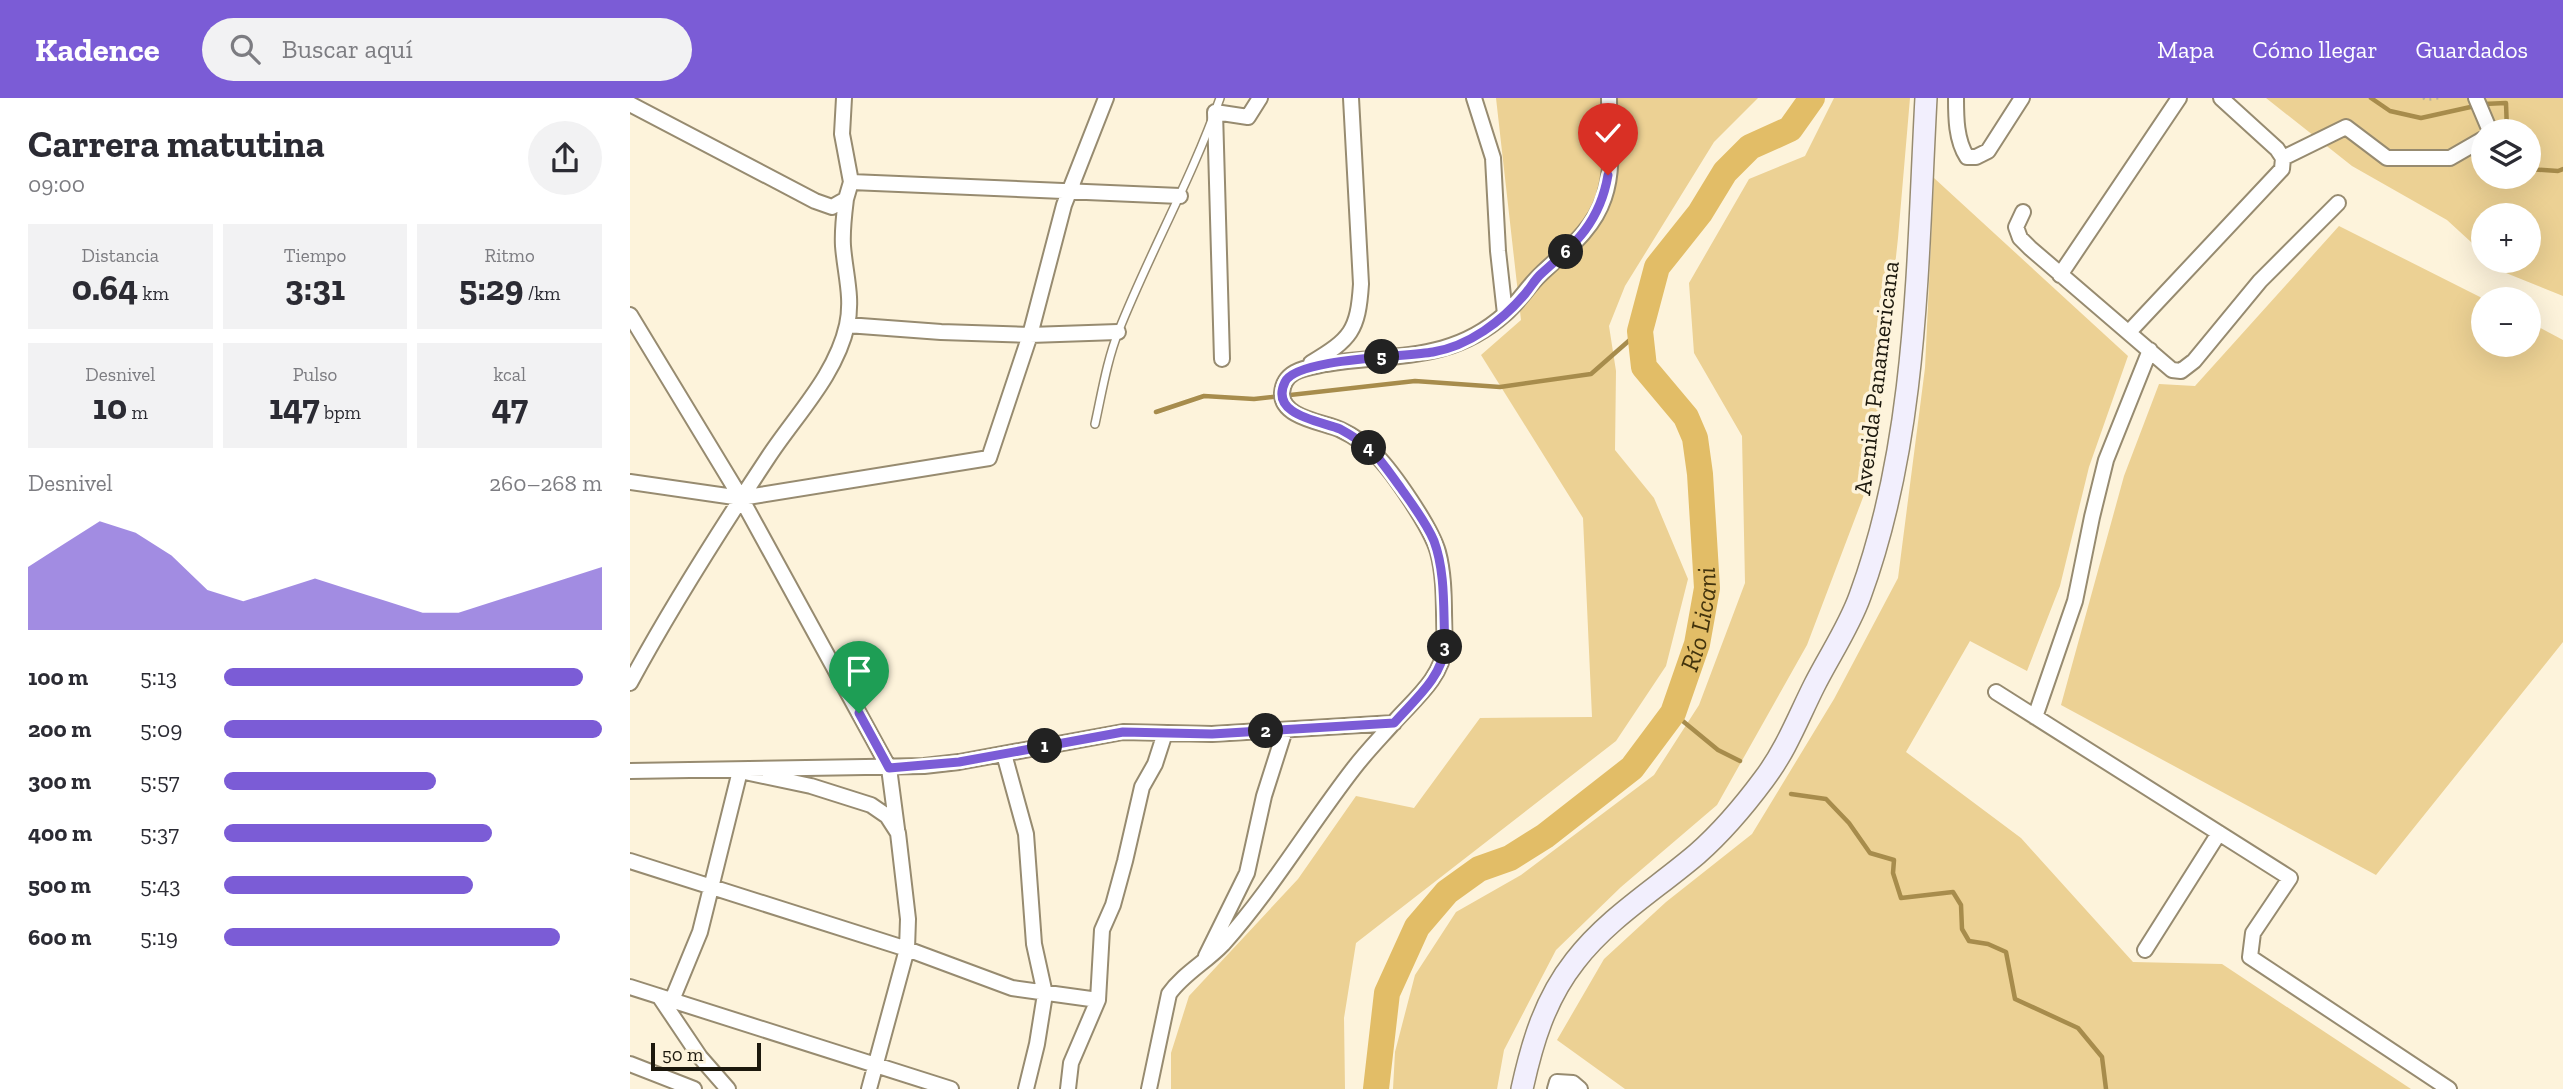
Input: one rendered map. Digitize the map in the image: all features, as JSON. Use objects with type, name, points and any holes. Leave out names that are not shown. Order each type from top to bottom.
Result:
[{"type":"main road","name":"Avenida Panamericana","points":[[1522,1089],[1543,1014],[1574,962],[1592,940],[1698,853],[1729,822],[1765,778],[1788,742],[1859,600],[1878,545],[1900,438],[1914,320],[1926,98]]},
{"type":"street","points":[[630,683],[658,630],[741,498],[785,431],[823,381],[839,351],[847,325],[850,298],[843,226],[851,181],[842,134],[845,98]]},
{"type":"street","points":[[630,482],[741,498],[989,457],[1030,335],[1069,191],[1106,98]]},
{"type":"street","points":[[1222,359],[1217,105],[1248,117],[1260,98]]},
{"type":"street","points":[[1149,1089],[1169,994],[1177,983],[1202,965],[1223,944],[1268,888],[1354,767],[1430,682],[1444,659],[1438,553],[1419,514],[1377,456],[1362,442],[1341,430],[1291,410],[1284,403],[1282,395],[1284,383],[1290,375],[1343,342],[1351,332],[1359,305],[1361,284],[1351,98]]},
{"type":"street","points":[[1474,98],[1493,158],[1498,251],[1505,314]]},
{"type":"street","points":[[1301,369],[1434,352],[1473,338],[1505,314],[1538,277],[1580,239],[1604,198],[1611,150],[1609,98]]},
{"type":"street","points":[[1956,98],[1956,118],[1962,148],[1968,156],[1976,157],[1988,151],[2022,98]]},
{"type":"street","points":[[2060,275],[2179,98]]},
{"type":"street","points":[[2129,332],[2282,169],[2283,158],[2277,149],[2221,98]]},
{"type":"street","points":[[2476,98],[2485,119]]},
{"type":"street","points":[[630,104],[816,201],[832,207],[846,199]]},
{"type":"street","points":[[2283,158],[2346,127],[2387,158],[2450,158],[2471,146]]},
{"type":"street","points":[[851,181],[1180,196]]},
{"type":"street","points":[[2023,212],[2016,227],[2020,238],[2172,370],[2181,371],[2194,361],[2260,281],[2338,203]]},
{"type":"street","points":[[630,315],[741,498],[889,768],[908,919],[907,949],[869,1089]]},
{"type":"street","points":[[847,325],[1030,335],[1118,332]]},
{"type":"street","points":[[2035,717],[2075,601],[2106,460],[2150,350]]},
{"type":"street","points":[[1996,692],[2290,878],[2253,933],[2250,957],[2449,1089]]},
{"type":"street","points":[[630,771],[889,768],[959,762],[1123,732],[1212,734],[1394,723]]},
{"type":"street","points":[[1202,965],[1247,873],[1264,796],[1285,730]]},
{"type":"street","points":[[1068,1089],[1071,1063],[1098,1000],[1102,930],[1113,905],[1142,788],[1155,764],[1165,733]]},
{"type":"street","points":[[1004,754],[1026,834],[1034,944],[1045,993],[1026,1089]]},
{"type":"street","points":[[740,771],[811,786],[871,805],[887,816],[898,833]]},
{"type":"street","points":[[666,998],[700,932],[740,771]]},
{"type":"street","points":[[2145,950],[2219,833]]},
{"type":"street","points":[[630,861],[907,949],[1012,988],[1098,1000]]},
{"type":"street","points":[[630,987],[951,1089]]},
{"type":"street","points":[[666,998],[700,1057],[728,1089]]},
{"type":"street","points":[[1155,1054],[1156,1089]]},
{"type":"street","points":[[630,1063],[694,1089]]},
{"type":"street","points":[[1555,1089],[1557,1082],[1573,1083],[1580,1089]]},
{"type":"lane","points":[[1095,424],[1106,370],[1118,332],[1180,196],[1217,105]]},
{"type":"path","points":[[2423,98],[2441,98]]},
{"type":"shaded area","points":[[1496,98],[1758,98],[1714,142],[1625,286],[1609,326],[1616,371],[1615,450],[1654,498],[1688,579],[1666,666],[1616,741],[1356,943],[1344,1018],[1345,1089],[1171,1089],[1171,1053],[1189,996],[1298,879],[1356,796],[1414,808],[1480,718],[1592,717],[1583,518],[1481,355],[1521,320]]},
{"type":"shaded area","points":[[1834,98],[1910,98],[1873,471],[1807,645],[1717,805],[1621,887],[1556,950],[1504,1050],[1497,1089],[1393,1089],[1395,1052],[1415,975],[1456,912],[1521,875],[1654,775],[1699,705],[1745,583],[1742,436],[1694,353],[1689,283],[1749,179],[1805,156]]},
{"type":"shaded area","points":[[2266,98],[2563,98],[2563,296],[2506,273],[2541,273],[2541,203],[2471,203],[2471,242],[2447,220],[2352,166]]},
{"type":"shaded area","points":[[1934,178],[2128,356],[2089,467],[2060,586],[2027,671],[1970,641],[1906,752],[2021,838],[2133,962],[2222,964],[2411,1089],[1625,1089],[1557,1040],[1604,959],[1666,902],[1752,834],[1834,699],[1898,578],[1925,368]]},
{"type":"shaded area","points":[[2339,226],[2471,292],[2471,357],[2541,357],[2541,328],[2563,340],[2563,642],[2376,875],[2061,705],[2124,476],[2159,384],[2195,386]]},
{"type":"waterway","name":"Río Licani","points":[[1376,1089],[1387,993],[1417,927],[1447,892],[1479,869],[1510,858],[1545,836],[1632,768],[1673,713],[1697,644],[1707,588],[1700,474],[1695,438],[1686,417],[1644,367],[1640,331],[1657,267],[1700,213],[1725,172],[1750,147],[1790,129],[1812,98]]},
{"type":"waterway","points":[[2371,98],[2390,111],[2421,118],[2475,106]]},
{"type":"waterway","points":[[2483,104],[2506,103],[2507,119]]},
{"type":"waterway","points":[[2541,170],[2563,169]]},
{"type":"waterway","points":[[1156,412],[1204,396],[1254,399],[1415,381],[1500,387],[1591,374],[1640,331]]},
{"type":"waterway","points":[[1673,713],[1718,750],[1740,761]]},
{"type":"waterway","points":[[1791,794],[1826,799],[1849,823],[1870,853],[1894,860],[1893,873],[1901,898],[1953,892],[1961,905],[1962,929],[1969,941],[1988,944],[2006,952],[2015,999],[2078,1028],[2102,1057],[2106,1089]]},
{"type":"route","points":[[859,713],[889,768],[959,762],[1123,732],[1212,734],[1394,723],[1430,682],[1444,659],[1438,553],[1419,514],[1377,456],[1362,442],[1341,430],[1291,410],[1284,403],[1284,383],[1290,375],[1301,369],[1434,352],[1473,338],[1505,314],[1538,277],[1580,239],[1604,198],[1608,175]]}]
